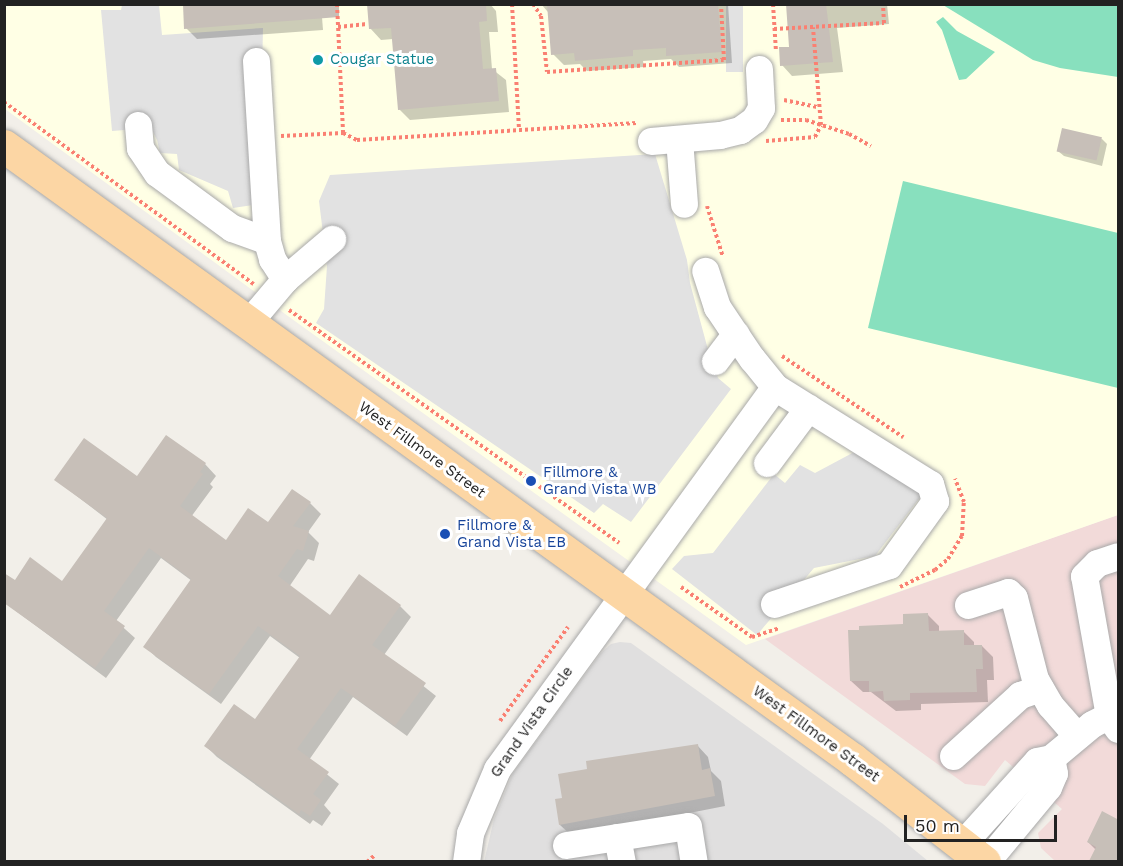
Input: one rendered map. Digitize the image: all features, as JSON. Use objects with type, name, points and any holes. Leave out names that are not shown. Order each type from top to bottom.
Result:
[{"type":"main road","name":"West Fillmore Street","points":[[4,146],[871,774],[977,856]]},
{"type":"street","points":[[256,61],[267,241],[278,287]]},
{"type":"street","points":[[651,141],[720,135],[740,130],[754,120],[761,108],[759,69]]},
{"type":"street","points":[[138,125],[140,148],[157,173],[232,228],[267,241]]},
{"type":"street","points":[[679,139],[684,204]]},
{"type":"street","points":[[248,323],[278,287],[332,239]]},
{"type":"street","points":[[705,271],[717,307],[775,387],[930,484],[935,501],[890,565],[824,578],[774,604]]},
{"type":"street","points":[[715,362],[735,334]]},
{"type":"street","name":"Grand Vista Circle","points":[[466,861],[470,833],[497,769],[775,387]]},
{"type":"street","points":[[767,463],[808,408]]},
{"type":"street","points":[[977,856],[1037,761],[1051,758],[1092,724],[1115,719],[1084,576],[1097,563],[1119,556]]},
{"type":"street","points":[[968,605],[1008,592],[1014,598],[1035,679],[1050,705],[1077,736]]},
{"type":"street","points":[[953,756],[1020,695],[1040,688]]},
{"type":"street","points":[[566,844],[620,849],[687,826],[694,861]]},
{"type":"path","points":[[337,4],[344,132]]},
{"type":"path","points":[[277,136],[344,132],[357,140],[519,130],[512,4]]},
{"type":"path","points":[[533,4],[541,16],[547,72],[724,60],[721,4]]},
{"type":"path","points":[[774,29],[884,23],[883,4]]},
{"type":"path","points":[[338,27],[367,24]]},
{"type":"path","points":[[813,27],[821,125]]},
{"type":"path","points":[[4,102],[278,287],[298,318],[619,543]]},
{"type":"path","points":[[754,120],[806,120],[849,134],[871,146]]},
{"type":"path","points":[[681,587],[752,637],[763,634]]},
{"type":"path","points":[[367,861],[374,856]]},
{"type":"shaded area","points":[[5,5],[1118,5],[1118,515],[746,645],[292,319],[5,109]]},
{"type":"shaded area","points":[[122,5],[159,5],[162,35],[263,28],[259,204],[233,208],[228,191],[179,170],[177,154],[160,153],[151,128],[112,131],[101,10],[121,10]]},
{"type":"shaded area","points":[[726,5],[743,5],[743,72],[726,72]]},
{"type":"shaded area","points":[[655,154],[687,260],[690,283],[707,346],[718,378],[731,389],[631,522],[603,504],[594,513],[316,323],[324,309],[327,266],[319,201],[330,175]]},
{"type":"shaded area","points":[[858,450],[922,495],[875,556],[814,568],[757,635],[672,569],[684,556],[713,553],[774,474],[785,483],[800,465],[815,473]]},
{"type":"shaded area","points":[[1118,515],[1118,861],[1055,861],[1041,848],[1038,833],[1062,809],[1005,760],[985,786],[965,784],[765,639]]},
{"type":"shaded area","points":[[631,643],[883,824],[928,861],[484,862],[494,819],[513,773],[601,653],[611,644]]},
{"type":"green space","points":[[943,5],[1118,5],[1118,77],[1060,68],[1033,60]]},
{"type":"green space","points":[[943,17],[957,31],[995,52],[966,79],[959,80],[942,30],[936,22]]},
{"type":"green space","points":[[903,181],[1118,233],[1118,388],[868,328]]},
{"type":"building","points":[[183,4],[339,4],[339,17],[184,29]]},
{"type":"building","points":[[367,4],[486,4],[487,21],[479,22],[483,69],[496,68],[499,101],[398,110],[391,28],[369,29]]},
{"type":"building","points":[[547,4],[718,4],[722,52],[666,56],[666,48],[633,50],[633,56],[575,61],[574,53],[551,55]]},
{"type":"building","points":[[786,4],[826,4],[833,62],[780,66],[779,47],[789,47]]},
{"type":"building","points":[[1062,128],[1102,137],[1097,161],[1057,151]]},
{"type":"building","points":[[166,435],[206,463],[200,472],[203,474],[180,506],[226,540],[248,508],[268,522],[292,489],[311,502],[293,526],[309,531],[303,551],[297,549],[278,576],[330,615],[359,574],[401,605],[372,645],[426,683],[395,726],[341,688],[297,749],[329,772],[313,794],[321,800],[310,816],[301,810],[299,814],[204,746],[234,704],[255,719],[300,656],[258,626],[209,694],[143,647],[191,579],[149,548],[104,611],[125,626],[95,668],[4,603],[4,573],[15,580],[30,557],[62,581],[107,518],[54,480],[84,438],[137,476]]},
{"type":"building","points":[[928,613],[929,631],[964,630],[964,645],[982,645],[983,669],[976,669],[977,692],[910,693],[910,700],[884,701],[883,691],[869,692],[869,681],[850,681],[848,630],[859,630],[859,626],[903,624],[903,614]]},
{"type":"building","points":[[698,744],[702,770],[710,768],[715,796],[559,825],[555,799],[562,798],[558,774],[587,769],[586,761]]},
{"type":"building","points":[[1102,811],[1119,820],[1119,861],[1089,861],[1096,847],[1087,842]]},
{"type":"place","name":"Cougar Statue","points":[[318,60]]},
{"type":"place","name":"Fillmore & Grand Vista WB","points":[[531,481]]},
{"type":"place","name":"Fillmore & Grand Vista EB","points":[[445,534]]}]
